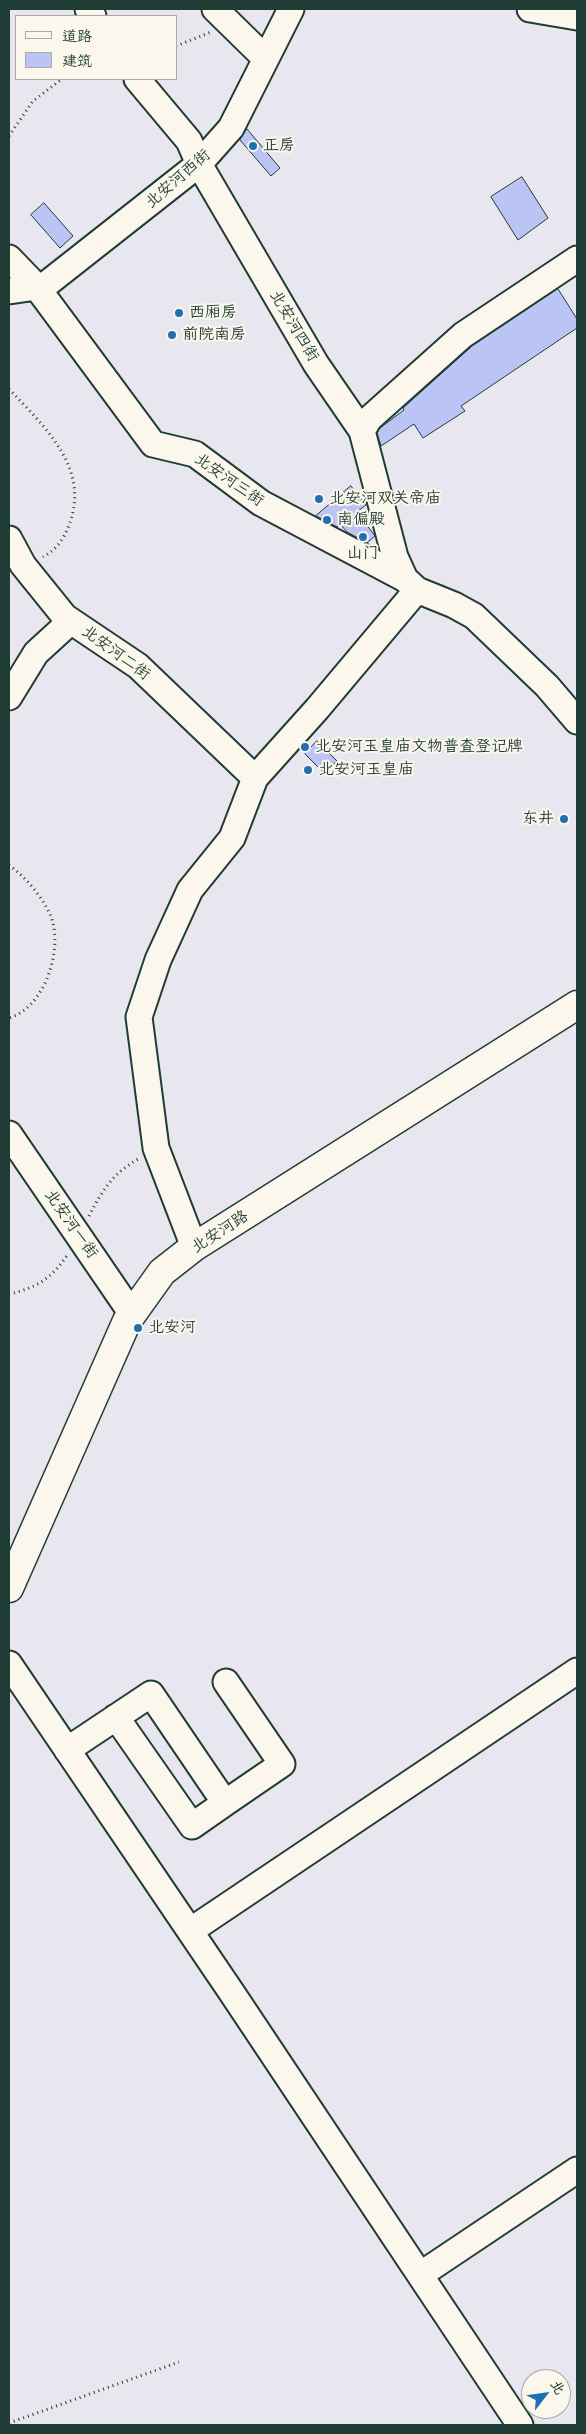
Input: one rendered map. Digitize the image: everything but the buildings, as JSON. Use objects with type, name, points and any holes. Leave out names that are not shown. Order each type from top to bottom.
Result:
[{"type":"main road","name":"北安河路","points":[[9,1588],[127,1321],[162,1272],[194,1247],[577,1005]]},
{"type":"street","points":[[216,9],[265,58]]},
{"type":"street","name":"北安河西街","points":[[9,291],[44,286],[200,164],[231,128],[291,9]]},
{"type":"street","points":[[530,9],[577,17]]},
{"type":"street","name":"北安河四街","points":[[138,80],[190,141],[200,164],[316,364],[362,431],[394,557],[411,584]]},
{"type":"street","name":"北安河三街","points":[[9,258],[36,286],[153,444],[195,454],[261,503],[474,616],[547,686],[577,721]]},
{"type":"street","points":[[362,431],[369,419],[463,335],[577,259]]},
{"type":"street","name":"北安河二街","points":[[9,539],[23,565],[65,617],[138,666],[255,778]]},
{"type":"street","points":[[194,1247],[156,1148],[139,1017],[158,960],[190,890],[232,838],[255,778],[317,709],[411,584]]},
{"type":"street","points":[[9,698],[36,653],[71,621]]},
{"type":"street","name":"北安河一街","points":[[9,1134],[132,1314]]},
{"type":"street","points":[[9,1664],[520,2425]]},
{"type":"street","points":[[190,1931],[577,1671]]},
{"type":"street","points":[[116,1717],[192,1826],[282,1764],[226,1682]]},
{"type":"street","points":[[68,1750],[151,1694],[225,1803]]},
{"type":"street","points":[[420,2275],[577,2170]]},
{"type":"path","points":[[9,136],[33,101],[61,80]]},
{"type":"path","points":[[9,389],[50,437],[69,464],[76,489],[74,511],[65,534],[54,551],[23,565]]},
{"type":"path","points":[[9,865],[27,882],[41,901],[53,923],[54,953],[48,977],[34,1002],[16,1016],[9,1018]]},
{"type":"path","points":[[9,2423],[179,2362]]},
{"type":"place","name":"正房","points":[[253,146]]},
{"type":"place","name":"西厢房","points":[[179,313]]},
{"type":"place","name":"前院南房","points":[[172,335]]},
{"type":"place","name":"北安河双关帝庙","points":[[319,499]]},
{"type":"place","name":"南偏殿","points":[[327,520]]},
{"type":"place","name":"山门","points":[[363,537]]},
{"type":"place","name":"北安河玉皇庙文物普查登记牌","points":[[305,747]]},
{"type":"place","name":"北安河玉皇庙","points":[[308,770]]},
{"type":"place","name":"东井","points":[[564,819]]},
{"type":"place","name":"北安河","points":[[138,1328]]}]
